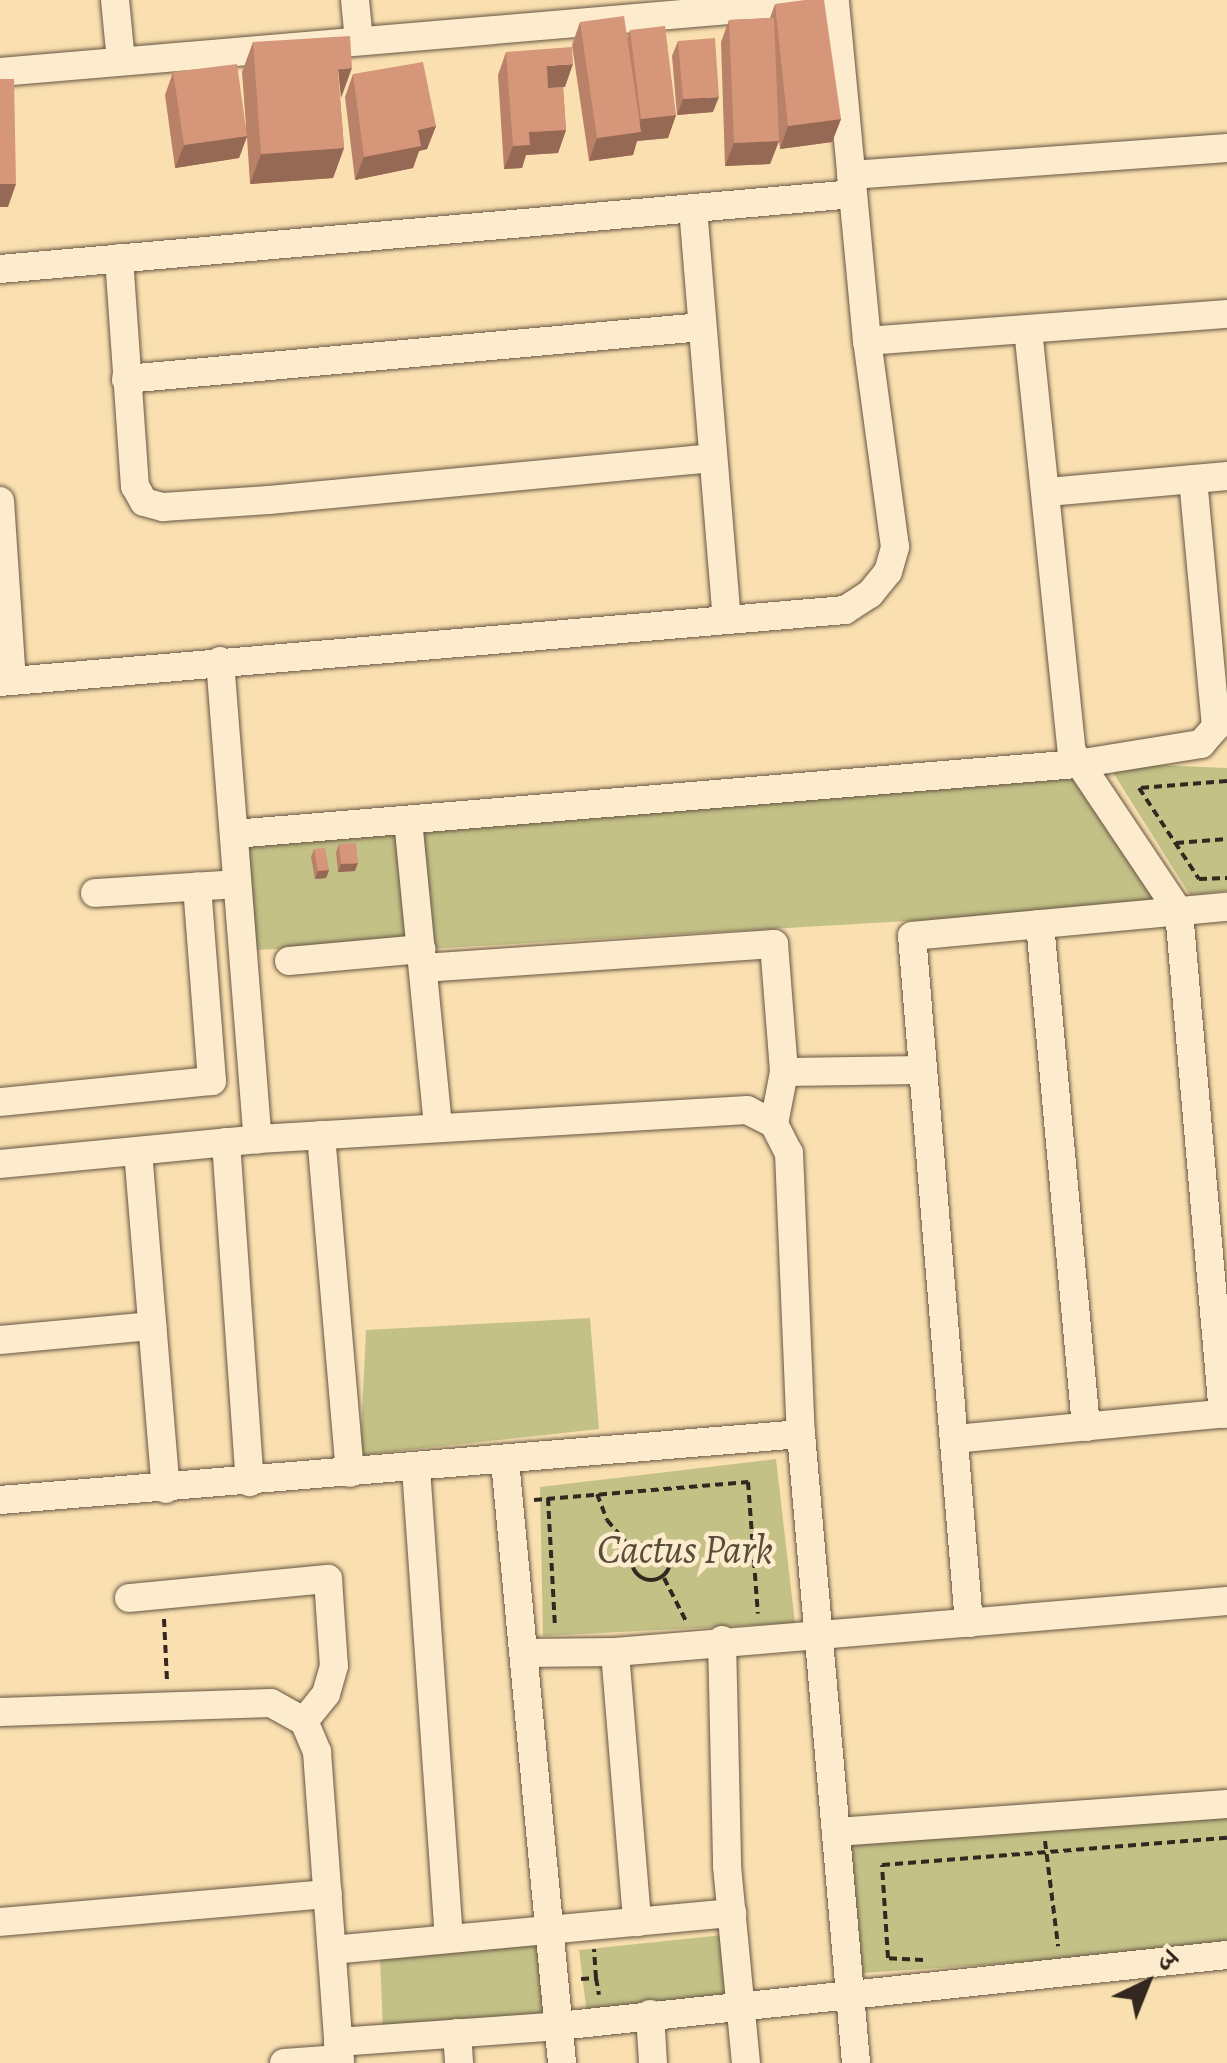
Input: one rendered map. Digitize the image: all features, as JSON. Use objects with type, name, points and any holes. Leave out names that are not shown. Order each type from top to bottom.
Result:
[{"type":"street","points":[[114,0],[121,61]]},
{"type":"street","points":[[355,0],[359,41]]},
{"type":"street","points":[[0,72],[359,41],[596,11],[848,0]]},
{"type":"street","points":[[0,502],[6,682],[845,610],[888,572],[895,547],[867,341],[835,1]]},
{"type":"street","points":[[0,270],[692,208],[852,185],[1227,148]]},
{"type":"street","points":[[692,208],[727,620]]},
{"type":"street","points":[[118,258],[135,486],[144,502],[163,507],[713,458]]},
{"type":"street","points":[[867,341],[1227,314]]},
{"type":"street","points":[[126,379],[702,328]]},
{"type":"street","points":[[954,1439],[1225,1414],[1180,912],[1078,764],[1028,329]]},
{"type":"street","points":[[1048,492],[1227,476]]},
{"type":"street","points":[[234,834],[1078,764],[1212,736],[1217,619],[1194,480]]},
{"type":"street","points":[[220,661],[258,1139]]},
{"type":"street","points":[[408,820],[438,1128]]},
{"type":"street","points":[[95,893],[238,884]]},
{"type":"street","points":[[0,1102],[212,1081],[197,887]]},
{"type":"street","points":[[969,1623],[912,936],[1227,907]]},
{"type":"street","points":[[1040,924],[1086,1427]]},
{"type":"street","points":[[289,962],[774,944],[784,1072],[774,1124],[788,1153],[801,1434],[856,2063]]},
{"type":"street","points":[[784,1072],[923,1070]]},
{"type":"street","points":[[0,1164],[258,1139],[747,1110],[774,1124]]},
{"type":"street","points":[[320,1136],[350,1473]]},
{"type":"street","points":[[226,1142],[250,1482]]},
{"type":"street","points":[[138,1150],[166,1489]]},
{"type":"street","points":[[0,1340],[152,1326]]},
{"type":"street","points":[[0,1500],[801,1434]]},
{"type":"street","points":[[506,1461],[562,2063]]},
{"type":"street","points":[[416,1468],[449,1938]]},
{"type":"street","points":[[128,1598],[328,1579],[334,1666],[326,1694],[304,1720]]},
{"type":"street","points":[[524,1654],[615,1652],[714,1630],[819,1636],[1227,1601]]},
{"type":"street","points":[[714,1630],[746,2063]]},
{"type":"street","points":[[615,1652],[638,1922]]},
{"type":"street","points":[[0,1712],[270,1702],[304,1720],[316,1752],[339,2055]]},
{"type":"street","points":[[836,1832],[1227,1804]]},
{"type":"street","points":[[0,1922],[328,1894]]},
{"type":"street","points":[[332,1950],[732,1912]]},
{"type":"street","points":[[284,2063],[457,2033],[559,2026],[1227,1956]]},
{"type":"street","points":[[650,2014],[654,2063]]},
{"type":"street","points":[[457,2033],[460,2063]]},
{"type":"path","points":[[1227,781],[1139,788],[1199,879],[1227,878]]},
{"type":"path","points":[[1176,843],[1227,838]]},
{"type":"path","points":[[574,1628],[555,1629],[548,1498],[748,1482],[762,1614],[743,1616]]},
{"type":"path","points":[[597,1494],[606,1520],[634,1552],[639,1577],[663,1576]]},
{"type":"path","points":[[634,1552],[647,1542],[665,1548],[670,1566],[663,1576]]},
{"type":"path","points":[[663,1576],[687,1622]]},
{"type":"path","points":[[162,1595],[169,1705]]},
{"type":"path","points":[[668,1623],[687,1622],[714,1630]]},
{"type":"path","points":[[1045,1836],[1058,1950]]},
{"type":"path","points":[[928,1960],[888,1958],[882,1865],[1047,1856],[1227,1838]]},
{"type":"path","points":[[600,2008],[594,1946],[612,1944]]},
{"type":"path","points":[[1040,1951],[1077,1948]]},
{"type":"path","points":[[556,1980],[596,1978]]},
{"type":"green space","points":[[1107,763],[1227,768],[1227,891],[1190,895]]},
{"type":"green space","points":[[1073,774],[1161,906],[428,949],[413,943],[252,950],[248,844]]},
{"type":"green space","points":[[590,1318],[599,1429],[360,1455],[366,1330]]},
{"type":"green space","name":"Cactus Park","points":[[776,1459],[795,1623],[543,1636],[540,1487]]},
{"type":"green space","points":[[1227,1814],[1227,1949],[848,1974],[837,1847]]},
{"type":"green space","points":[[723,1935],[734,2001],[587,2014],[579,1950]]},
{"type":"green space","points":[[547,1940],[555,2020],[383,2032],[380,1958]]},
{"type":"building","points":[[824,0],[841,119],[788,126],[775,4]]},
{"type":"building","points":[[624,16],[641,132],[597,138],[580,22]]},
{"type":"building","points":[[774,18],[779,141],[734,143],[729,20]]},
{"type":"building","points":[[665,26],[676,115],[641,119],[630,30]]},
{"type":"building","points":[[350,36],[352,68],[338,69],[344,148],[261,154],[253,42]]},
{"type":"building","points":[[715,38],[719,97],[683,99],[678,41]]},
{"type":"building","points":[[572,47],[573,64],[547,66],[548,88],[563,87],[566,130],[529,132],[530,145],[513,146],[506,52]]},
{"type":"building","points":[[423,62],[436,126],[418,130],[421,146],[364,157],[353,74]]},
{"type":"building","points":[[237,64],[247,136],[184,145],[173,72]]},
{"type":"building","points":[[0,79],[14,79],[16,184],[0,184]]},
{"type":"building","points":[[356,843],[358,863],[341,864],[339,844]]},
{"type":"building","points":[[325,848],[329,870],[318,871],[314,849]]}]
